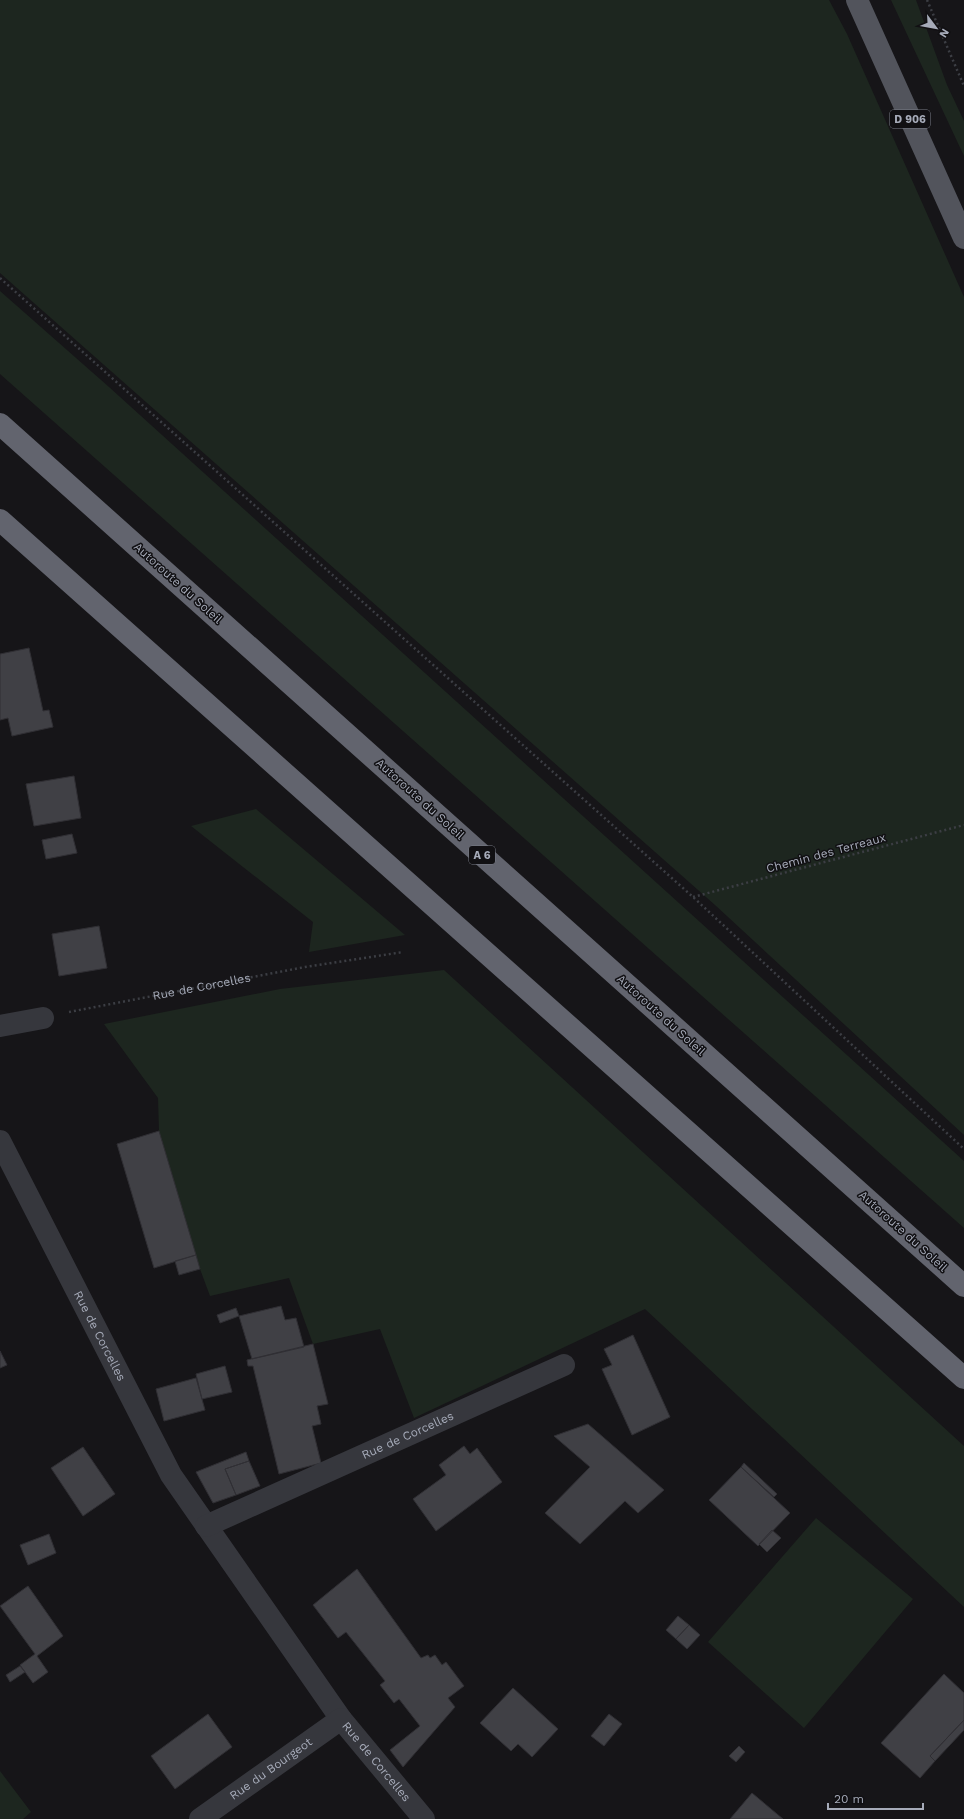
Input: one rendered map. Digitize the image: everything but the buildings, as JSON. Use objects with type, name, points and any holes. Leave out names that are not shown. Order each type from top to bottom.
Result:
[{"type":"highway","name":"Autoroute du Soleil","points":[[0,424],[964,1286]]},
{"type":"highway","points":[[0,520],[964,1378]]},
{"type":"main road","name":"D 906","points":[[857,0],[964,238]]},
{"type":"street","points":[[0,1026],[43,1018]]},
{"type":"street","name":"Rue de Corcelles","points":[[0,1141],[171,1475],[341,1719],[424,1819]]},
{"type":"street","name":"Rue de Corcelles","points":[[206,1526],[564,1365]]},
{"type":"street","name":"Rue du Bourgeot","points":[[200,1819],[341,1719]]},
{"type":"path","points":[[927,0],[964,86]]},
{"type":"path","points":[[0,278],[693,897],[964,1149]]},
{"type":"path","name":"Chemin des Terreaux","points":[[693,897],[964,826]]},
{"type":"path","name":"Rue de Corcelles","points":[[43,1018],[305,967],[404,952]]},
{"type":"shaded area","points":[[0,0],[829,0],[847,34],[964,297],[964,1135],[715,905],[0,273]]},
{"type":"shaded area","points":[[891,0],[916,0],[947,85],[964,121],[964,156]]},
{"type":"shaded area","points":[[0,291],[109,387],[964,1161],[964,1228],[0,374]]},
{"type":"shaded area","points":[[256,809],[405,935],[309,952],[313,922],[191,826]]},
{"type":"shaded area","points":[[444,970],[964,1446],[964,1607],[645,1309],[414,1418],[380,1329],[313,1344],[289,1278],[210,1296],[200,1269],[159,1131],[158,1098],[104,1024],[280,989]]},
{"type":"shaded area","points":[[816,1518],[913,1599],[804,1728],[708,1642]]},
{"type":"shaded area","points":[[0,1771],[31,1812],[23,1819],[0,1819]]}]
